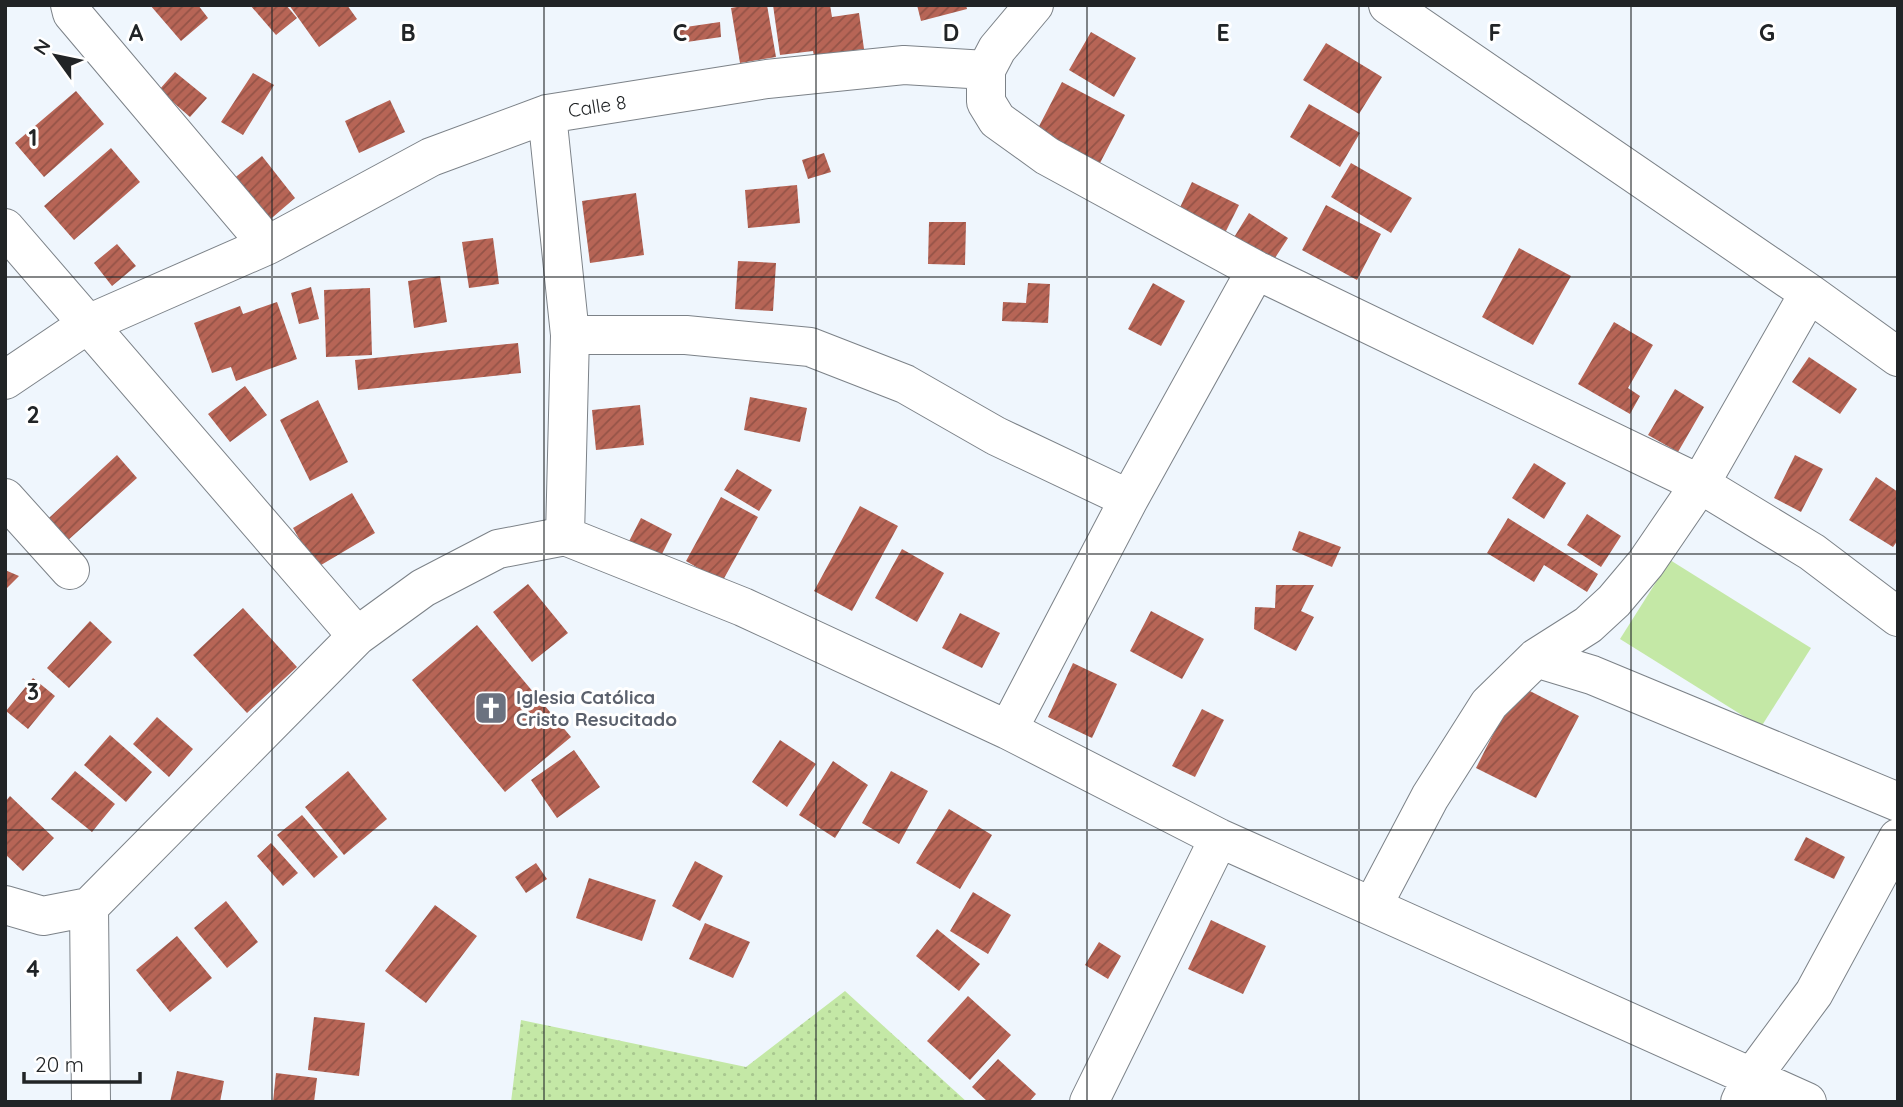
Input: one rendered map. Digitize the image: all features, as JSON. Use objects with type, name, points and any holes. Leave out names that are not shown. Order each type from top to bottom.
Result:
[{"type":"street","points":[[70,5],[72,13],[268,246]]},
{"type":"street","points":[[1034,5],[998,49],[986,70],[986,102],[997,120],[1047,156],[1256,270],[1700,484],[1812,552],[1898,617]]},
{"type":"street","points":[[1388,5],[1809,293],[1898,357]]},
{"type":"street","name":"Calle 8","points":[[565,536],[570,335],[547,114],[767,79],[904,65],[986,70]]},
{"type":"street","points":[[5,380],[88,324],[268,246],[431,157],[547,114]]},
{"type":"street","points":[[5,228],[357,636]]},
{"type":"street","points":[[1008,730],[1129,499],[1256,270]]},
{"type":"street","points":[[1373,905],[1430,797],[1489,704],[1536,657],[1588,625],[1614,601],[1646,563],[1700,484],[1809,293]]},
{"type":"street","points":[[570,335],[686,335],[810,347],[905,384],[996,436],[1129,499]]},
{"type":"street","points":[[5,498],[70,570]]},
{"type":"street","points":[[5,905],[43,916],[89,907],[357,636],[423,588],[498,549],[565,536],[743,607],[1008,730],[1219,838],[1373,905],[1746,1089],[1808,1102]]},
{"type":"street","points":[[1536,657],[1592,675],[1898,802]]},
{"type":"street","points":[[1089,1102],[1219,838]]},
{"type":"street","points":[[1746,1089],[1814,993],[1898,838]]},
{"type":"street","points":[[89,907],[91,1102]]},
{"type":"green space","points":[[1670,560],[1811,648],[1761,727],[1620,639]]},
{"type":"green space","points":[[845,991],[967,1102],[511,1102],[521,1020],[746,1067]]},
{"type":"building","points":[[150,5],[198,5],[208,18],[181,41]]},
{"type":"building","points":[[250,5],[286,5],[297,18],[276,35]]},
{"type":"building","points":[[289,5],[347,5],[357,19],[319,47]]},
{"type":"building","points":[[767,5],[776,57],[740,63],[731,8]]},
{"type":"building","points":[[773,5],[830,5],[832,17],[859,13],[864,49],[814,56],[813,51],[780,55]]},
{"type":"building","points":[[917,5],[966,5],[967,9],[921,21]]},
{"type":"building","points":[[720,22],[721,37],[680,43],[679,28]]},
{"type":"building","points":[[1091,32],[1136,58],[1114,97],[1069,70]]},
{"type":"building","points":[[1326,43],[1382,77],[1359,114],[1303,80]]},
{"type":"building","points":[[175,72],[207,98],[190,117],[159,90]]},
{"type":"building","points":[[253,73],[274,85],[243,135],[221,122]]},
{"type":"building","points":[[1062,82],[1125,115],[1099,165],[1036,132]]},
{"type":"building","points":[[76,91],[104,124],[44,177],[15,143]]},
{"type":"building","points":[[390,100],[405,132],[359,153],[345,121]]},
{"type":"building","points":[[1309,104],[1360,133],[1340,167],[1290,137]]},
{"type":"building","points":[[111,148],[140,182],[74,240],[44,206]]},
{"type":"building","points":[[824,153],[831,172],[808,179],[802,160]]},
{"type":"building","points":[[262,156],[295,198],[266,223],[232,180]]},
{"type":"building","points":[[1351,163],[1412,198],[1391,233],[1331,197]]},
{"type":"building","points":[[1192,182],[1239,205],[1220,243],[1174,220]]},
{"type":"building","points":[[797,185],[800,223],[748,228],[745,190]]},
{"type":"building","points":[[636,193],[644,255],[590,263],[582,201]]},
{"type":"building","points":[[1326,205],[1381,234],[1357,280],[1302,250]]},
{"type":"building","points":[[1249,213],[1288,238],[1271,264],[1233,239]]},
{"type":"building","points":[[929,222],[966,222],[965,265],[928,264]]},
{"type":"building","points":[[493,238],[499,284],[469,288],[462,242]]},
{"type":"building","points":[[117,244],[136,266],[112,286],[94,263]]},
{"type":"building","points":[[1519,248],[1571,276],[1533,345],[1482,317]]},
{"type":"building","points":[[738,261],[776,263],[773,311],[735,309]]},
{"type":"building","points":[[440,276],[447,322],[414,328],[408,281]]},
{"type":"building","points":[[1028,283],[1050,284],[1048,323],[1002,321],[1003,302],[1026,303]]},
{"type":"building","points":[[1153,283],[1185,301],[1161,346],[1128,329]]},
{"type":"building","points":[[311,287],[319,319],[299,324],[291,293]]},
{"type":"building","points":[[370,288],[372,355],[326,357],[324,290]]},
{"type":"building","points":[[277,302],[297,359],[236,381],[231,367],[212,373],[194,323],[240,306],[243,314]]},
{"type":"building","points":[[1614,322],[1653,345],[1628,388],[1640,396],[1630,414],[1578,384]]},
{"type":"building","points":[[518,343],[521,373],[358,390],[355,360]]},
{"type":"building","points":[[1809,357],[1857,389],[1840,414],[1792,382]]},
{"type":"building","points":[[245,386],[267,415],[230,442],[208,414]]},
{"type":"building","points":[[1675,389],[1704,407],[1678,452],[1648,435]]},
{"type":"building","points":[[750,397],[807,408],[800,442],[744,430]]},
{"type":"building","points":[[318,400],[348,462],[310,481],[280,420]]},
{"type":"building","points":[[640,405],[644,445],[596,450],[592,410]]},
{"type":"building","points":[[117,455],[137,478],[56,551],[37,529]]},
{"type":"building","points":[[1795,455],[1823,469],[1801,512],[1774,498]]},
{"type":"building","points":[[1534,463],[1566,483],[1544,519],[1512,498]]},
{"type":"building","points":[[737,469],[772,490],[759,511],[724,490]]},
{"type":"building","points":[[1876,477],[1898,492],[1898,540],[1893,547],[1849,520]]},
{"type":"building","points":[[352,493],[375,533],[316,568],[293,528]]},
{"type":"building","points":[[721,497],[758,517],[722,582],[686,561]]},
{"type":"building","points":[[860,506],[898,526],[852,611],[814,591]]},
{"type":"building","points":[[1587,514],[1621,536],[1601,567],[1567,545]]},
{"type":"building","points":[[641,518],[672,534],[654,570],[623,553]]},
{"type":"building","points":[[1508,518],[1598,574],[1587,592],[1544,565],[1534,582],[1487,553]]},
{"type":"building","points":[[1299,531],[1341,547],[1332,567],[1292,550]]},
{"type":"building","points":[[902,549],[944,573],[917,622],[875,598]]},
{"type":"building","points":[[5,570],[19,576],[5,590]]},
{"type":"building","points":[[528,584],[568,633],[532,662],[493,612]]},
{"type":"building","points":[[1276,585],[1314,585],[1301,611],[1314,617],[1296,651],[1254,629],[1255,607],[1275,608]]},
{"type":"building","points":[[243,608],[297,667],[247,713],[193,655]]},
{"type":"building","points":[[1151,611],[1204,639],[1182,679],[1130,651]]},
{"type":"building","points":[[960,613],[1000,633],[982,668],[942,648]]},
{"type":"building","points":[[90,621],[112,642],[69,688],[47,668]]},
{"type":"building","name":"Iglesia Católica Cristo Resucitado","points":[[477,625],[571,737],[505,792],[412,680]]},
{"type":"building","points":[[1073,663],[1117,684],[1092,738],[1048,717]]},
{"type":"building","points":[[33,678],[55,696],[28,729],[6,711]]},
{"type":"building","points":[[1518,685],[1579,716],[1536,798],[1476,768]]},
{"type":"building","points":[[1202,709],[1224,720],[1195,777],[1172,766]]},
{"type":"building","points":[[157,717],[193,749],[169,777],[133,744]]},
{"type":"building","points":[[110,735],[152,772],[126,802],[84,765]]},
{"type":"building","points":[[780,740],[816,764],[787,807],[752,782]]},
{"type":"building","points":[[574,750],[600,787],[557,818],[531,780]]},
{"type":"building","points":[[833,761],[868,785],[835,838],[799,815]]},
{"type":"building","points":[[75,771],[115,804],[92,832],[51,799]]},
{"type":"building","points":[[348,771],[387,819],[344,855],[305,807]]},
{"type":"building","points":[[891,771],[928,791],[899,844],[862,823]]},
{"type":"building","points":[[10,796],[54,838],[23,871],[5,854],[5,802]]},
{"type":"building","points":[[949,809],[992,835],[960,889],[916,863]]},
{"type":"building","points":[[302,815],[338,857],[314,878],[277,835]]},
{"type":"building","points":[[1806,837],[1845,857],[1834,879],[1794,860]]},
{"type":"building","points":[[271,843],[298,873],[283,886],[257,856]]},
{"type":"building","points":[[695,861],[723,876],[700,921],[672,906]]},
{"type":"building","points":[[536,863],[547,879],[526,893],[515,877]]},
{"type":"building","points":[[589,878],[656,900],[642,941],[576,918]]},
{"type":"building","points":[[973,892],[1011,915],[988,954],[950,931]]},
{"type":"building","points":[[226,901],[258,942],[227,968],[194,928]]},
{"type":"building","points":[[435,905],[477,936],[426,1003],[385,971]]},
{"type":"building","points":[[1211,920],[1266,946],[1243,994],[1188,969]]},
{"type":"building","points":[[705,923],[750,942],[733,978],[689,959]]},
{"type":"building","points":[[937,929],[980,964],[959,991],[916,956]]},
{"type":"building","points":[[177,936],[212,978],[170,1012],[136,970]]},
{"type":"building","points":[[1099,942],[1121,956],[1108,979],[1085,965]]},
{"type":"building","points":[[968,996],[1011,1035],[970,1080],[927,1041]]},
{"type":"building","points":[[314,1017],[365,1023],[359,1076],[308,1070]]},
{"type":"building","points":[[998,1059],[1036,1094],[1029,1102],[988,1102],[972,1087]]},
{"type":"building","points":[[177,1071],[224,1081],[220,1102],[170,1102]]},
{"type":"building","points":[[276,1073],[317,1078],[314,1102],[273,1102]]},
{"type":"place","name":"Iglesia Católica Cristo Resucitado","points":[[491,708]]}]
